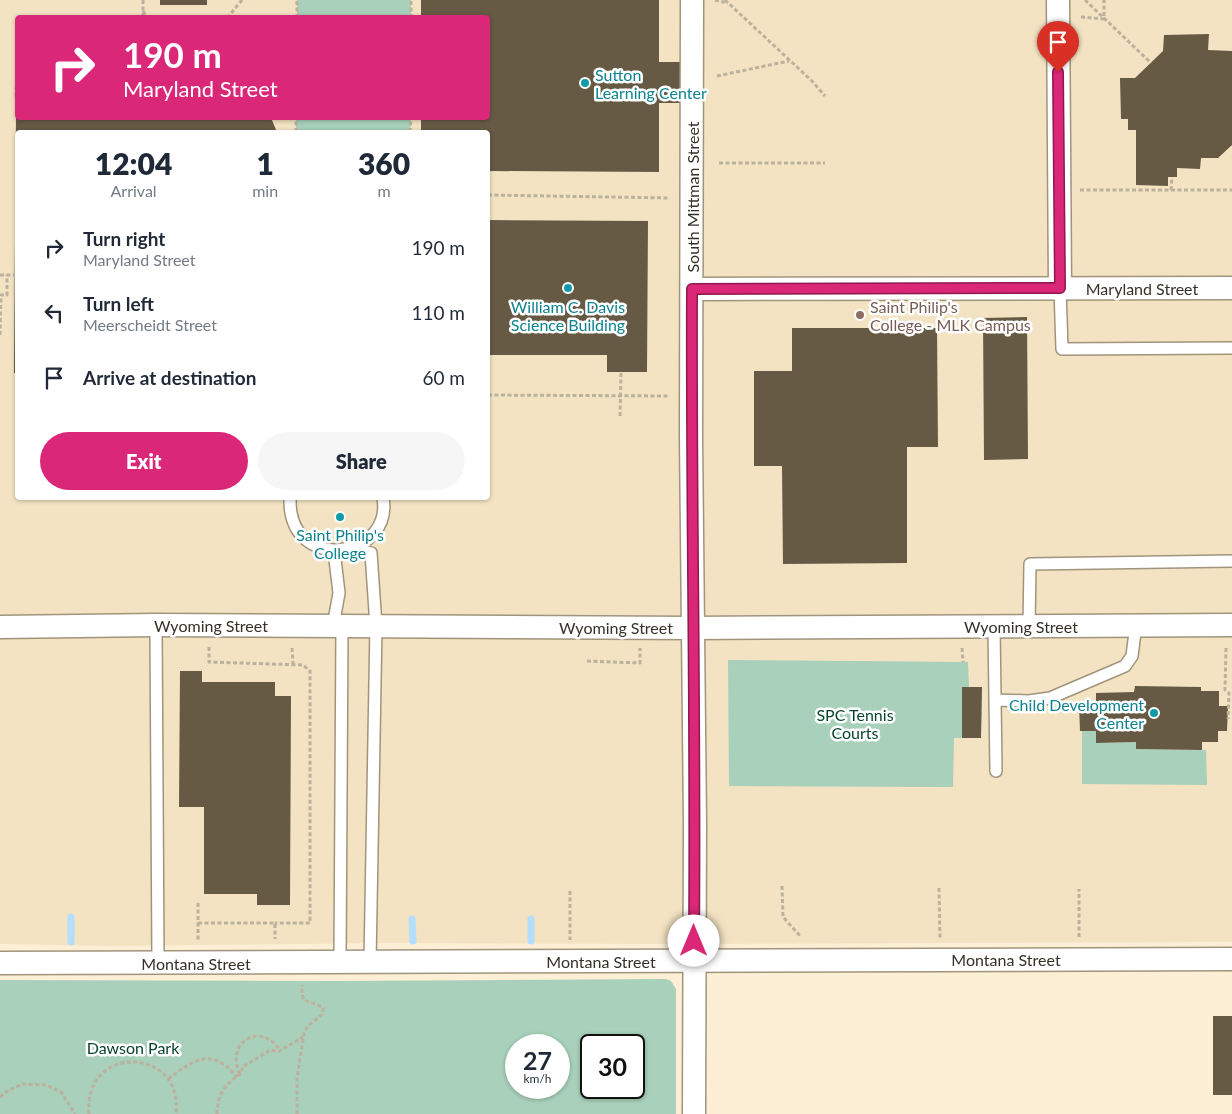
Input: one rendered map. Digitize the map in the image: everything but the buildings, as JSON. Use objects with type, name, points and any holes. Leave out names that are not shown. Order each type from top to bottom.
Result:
[{"type":"street","name":"South Mittman Street","points":[[692,0],[691,438],[695,823],[694,1114]]},
{"type":"street","points":[[1058,0],[1060,288]]},
{"type":"street","name":"Maryland Street","points":[[692,289],[1232,288]]},
{"type":"street","name":"Wyoming Street","points":[[0,627],[156,625],[693,628],[1136,625],[1229,635]]},
{"type":"street","name":"Montana Street","points":[[0,963],[1232,958]]},
{"type":"lane","points":[[1060,288],[1062,349],[1232,348]]},
{"type":"lane","points":[[290,500],[290,513],[296,528],[306,539],[319,548],[334,551],[351,549],[371,553],[376,626],[370,962]]},
{"type":"lane","points":[[351,549],[364,542],[375,531],[381,518],[384,504],[383,500]]},
{"type":"lane","points":[[334,551],[339,593],[340,962]]},
{"type":"lane","points":[[1029,626],[1030,564],[1232,562]]},
{"type":"lane","points":[[156,625],[158,963]]},
{"type":"lane","points":[[996,700],[1029,701],[1050,698],[1125,666],[1132,656],[1136,625]]},
{"type":"lane","points":[[994,626],[996,771]]},
{"type":"path","points":[[143,0],[143,15]]},
{"type":"path","points":[[230,15],[242,0]]},
{"type":"path","points":[[297,0],[297,15]]},
{"type":"path","points":[[411,0],[411,15]]},
{"type":"path","points":[[715,0],[727,1],[825,96]]},
{"type":"path","points":[[1085,0],[1151,63]]},
{"type":"path","points":[[1104,0],[1104,18]]},
{"type":"path","points":[[143,10],[146,15]]},
{"type":"path","points":[[1078,17],[1104,18]]},
{"type":"path","points":[[716,76],[790,61]]},
{"type":"path","points":[[720,163],[825,163]]},
{"type":"path","points":[[1172,177],[1172,190]]},
{"type":"path","points":[[1080,190],[1232,190]]},
{"type":"path","points":[[490,195],[675,198]]},
{"type":"path","points":[[0,275],[14,275]]},
{"type":"path","points":[[0,335],[1,295],[7,295],[7,275]]},
{"type":"path","points":[[620,416],[622,372]]},
{"type":"path","points":[[490,396],[673,396]]},
{"type":"path","points":[[1228,719],[1229,693],[1225,690],[1229,635]]},
{"type":"path","points":[[962,645],[963,662]]},
{"type":"path","points":[[198,923],[310,923],[310,671],[303,665],[293,664],[209,662],[209,647]]},
{"type":"path","points":[[292,648],[293,664]]},
{"type":"path","points":[[587,661],[640,663],[640,648]]},
{"type":"path","points":[[782,886],[783,917],[805,941]]},
{"type":"path","points":[[939,888],[940,941]]},
{"type":"path","points":[[1079,889],[1079,940]]},
{"type":"path","points":[[570,891],[570,941]]},
{"type":"path","points":[[198,903],[198,942]]},
{"type":"path","points":[[275,923],[275,942]]},
{"type":"path","points":[[297,1114],[297,1077],[303,1037],[306,1027],[324,1012],[323,1007],[304,1000],[302,984]]},
{"type":"path","points":[[238,1075],[236,1052],[244,1040],[259,1036],[272,1040],[280,1051]]},
{"type":"path","points":[[217,1114],[218,1100],[223,1090],[231,1080],[242,1073],[242,1067],[271,1050],[278,1052],[303,1037]]},
{"type":"path","points":[[168,1079],[191,1062],[200,1059],[211,1059],[221,1063],[238,1075]]},
{"type":"path","points":[[89,1114],[88,1102],[92,1087],[100,1074],[113,1065],[128,1061],[143,1062],[157,1068],[168,1079],[175,1091],[176,1114]]},
{"type":"path","points":[[230,1069],[236,1066]]},
{"type":"path","points":[[0,1097],[9,1090],[23,1084],[46,1085],[61,1092],[75,1114]]},
{"type":"shaded area","name":"Saint Philip's College - MLK Campus","points":[[0,0],[1232,0],[1232,942],[391,943],[112,946],[0,944]]},
{"type":"green space","points":[[297,0],[411,0],[411,15],[297,15]]},
{"type":"green space","points":[[296,120],[411,120],[410,130],[296,130]]},
{"type":"green space","name":"SPC Tennis Courts","points":[[728,660],[968,662],[969,687],[982,687],[981,738],[954,738],[953,787],[729,786]]},
{"type":"green space","points":[[1082,731],[1096,731],[1096,743],[1136,742],[1137,749],[1206,750],[1207,785],[1082,784]]},
{"type":"green space","name":"Dawson Park","points":[[666,979],[671,981],[676,989],[676,1114],[0,1114],[0,980],[334,981]]},
{"type":"waterway","points":[[71,917],[71,942]]},
{"type":"waterway","points":[[412,919],[413,941]]},
{"type":"waterway","points":[[531,919],[531,941]]},
{"type":"place","name":"Sutton Learning Center","points":[[585,83]]},
{"type":"place","name":"William C. Davis Science Building","points":[[568,288]]},
{"type":"place","name":"Saint Philip's College - MLK Campus","points":[[860,315]]},
{"type":"place","name":"Saint Philip's College","points":[[340,517]]},
{"type":"place","name":"Child Development Center","points":[[1154,713]]},
{"type":"route","points":[[694,941],[692,289],[1060,288],[1058,72]]}]
